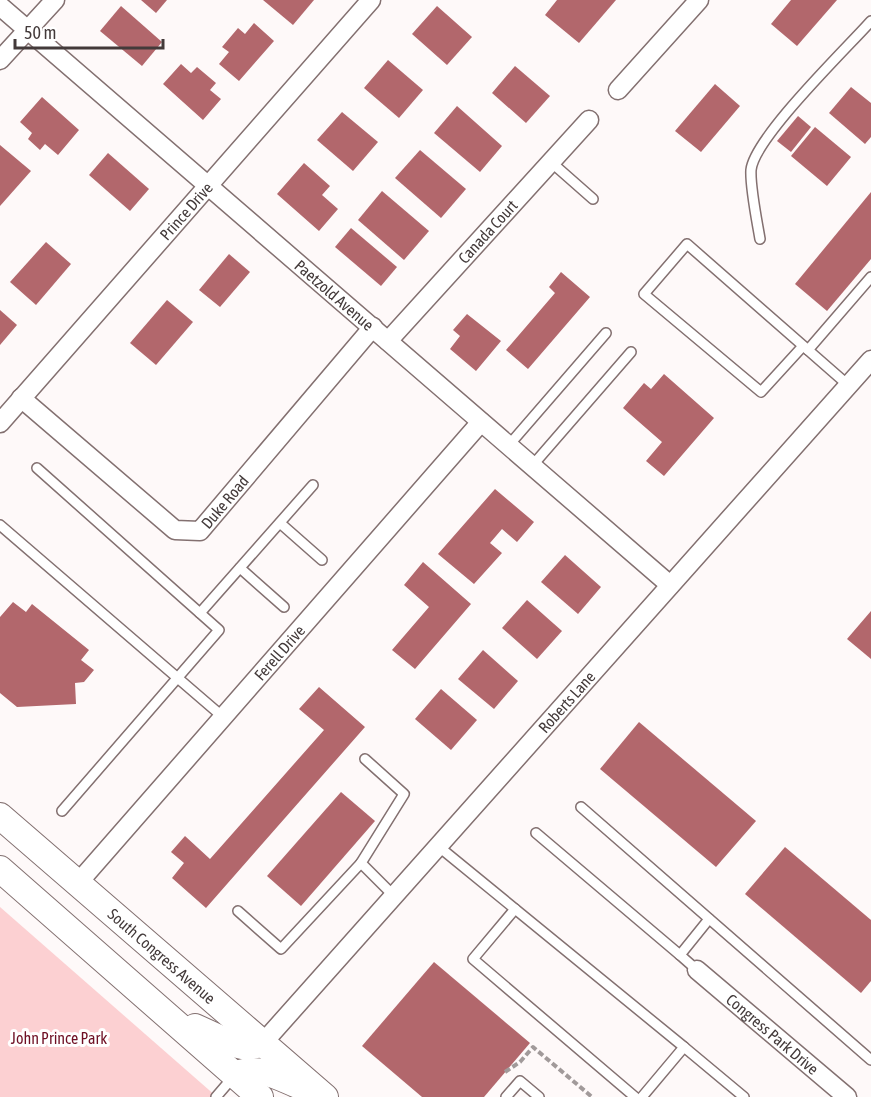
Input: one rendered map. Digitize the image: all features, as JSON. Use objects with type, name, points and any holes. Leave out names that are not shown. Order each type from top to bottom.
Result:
[{"type":"main road","name":"South Congress Avenue","points":[[0,816],[323,1096]]},
{"type":"main road","points":[[0,869],[261,1097]]},
{"type":"main road","points":[[168,1015],[230,1043],[247,1047],[262,1044]]},
{"type":"main road","points":[[235,1074],[250,1070],[267,1072],[323,1096]]},
{"type":"street","points":[[0,60],[55,0]]},
{"type":"street","name":"Prince Drive","points":[[0,423],[371,0]]},
{"type":"street","points":[[618,90],[699,0]]},
{"type":"street","name":"Paetzold Avenue","points":[[0,6],[670,585]]},
{"type":"street","name":"Canada Court","points":[[388,341],[589,120]]},
{"type":"street","name":"Duke Road","points":[[21,398],[175,530],[200,531],[373,327]]},
{"type":"street","name":"Roberts Lane","points":[[262,1044],[871,360]]},
{"type":"street","name":"Ferell Drive","points":[[78,883],[481,422]]},
{"type":"street","name":"Congress Park Drive","points":[[697,970],[847,1097]]},
{"type":"lane","points":[[760,239],[751,169],[761,145],[778,122],[871,21]]},
{"type":"lane","points":[[551,162],[593,199]]},
{"type":"lane","points":[[848,385],[806,348],[687,244],[644,294],[761,392],[806,348],[871,278]]},
{"type":"lane","points":[[509,445],[606,333]]},
{"type":"lane","points":[[532,466],[631,352]]},
{"type":"lane","points":[[37,468],[219,630],[62,811]]},
{"type":"lane","points":[[200,613],[314,485]]},
{"type":"lane","points":[[280,522],[322,560]]},
{"type":"lane","points":[[0,525],[223,717]]},
{"type":"lane","points":[[240,568],[284,607]]},
{"type":"lane","points":[[238,911],[281,949],[361,863],[404,794],[365,759]]},
{"type":"lane","points":[[581,807],[871,1060]]},
{"type":"lane","points":[[536,833],[697,970]]},
{"type":"lane","points":[[438,846],[744,1097]]},
{"type":"lane","points":[[361,863],[394,896]]},
{"type":"lane","points":[[514,909],[473,959],[635,1097]]},
{"type":"lane","points":[[680,955],[709,919]]},
{"type":"lane","points":[[642,1097],[684,1047]]},
{"type":"lane","points":[[216,1097],[235,1074]]},
{"type":"lane","points":[[506,1097],[520,1081],[539,1097]]},
{"type":"path","points":[[505,1072],[520,1062],[533,1047],[592,1097]]},
{"type":"green space","name":"John Prince Park","points":[[0,907],[217,1097],[0,1097]]},
{"type":"building","points":[[141,0],[167,0],[156,13]]},
{"type":"building","points":[[263,0],[314,0],[293,25]]},
{"type":"building","points":[[557,0],[616,0],[579,43],[545,15]]},
{"type":"building","points":[[791,0],[837,0],[797,46],[771,24]]},
{"type":"building","points":[[121,6],[162,42],[142,66],[100,31]]},
{"type":"building","points":[[437,6],[472,37],[447,65],[412,34]]},
{"type":"building","points":[[254,23],[274,41],[239,81],[219,64],[229,52],[222,47],[238,28],[245,34]]},
{"type":"building","points":[[388,60],[423,90],[399,118],[364,88]]},
{"type":"building","points":[[181,64],[191,73],[197,67],[216,83],[210,90],[221,99],[203,120],[163,84]]},
{"type":"building","points":[[515,66],[550,96],[526,123],[492,93]]},
{"type":"building","points":[[715,84],[740,106],[701,152],[675,131]]},
{"type":"building","points":[[851,87],[871,103],[871,137],[865,144],[829,113]]},
{"type":"building","points":[[42,97],[79,130],[58,155],[45,144],[40,150],[28,139],[32,133],[20,122]]},
{"type":"building","points":[[457,106],[502,146],[480,172],[434,133]]},
{"type":"building","points":[[342,112],[378,142],[353,171],[317,140]]},
{"type":"building","points":[[798,116],[811,127],[791,152],[777,141]]},
{"type":"building","points":[[815,127],[851,157],[827,186],[791,156]]},
{"type":"building","points":[[0,145],[31,171],[0,206]]},
{"type":"building","points":[[420,150],[466,189],[441,218],[395,178]]},
{"type":"building","points":[[108,153],[149,189],[130,211],[89,175]]},
{"type":"building","points":[[304,163],[330,186],[322,195],[338,209],[319,231],[277,194]]},
{"type":"building","points":[[382,191],[429,231],[404,260],[358,220]]},
{"type":"building","points":[[871,192],[871,259],[827,311],[795,284]]},
{"type":"building","points":[[351,228],[397,267],[381,286],[335,247]]},
{"type":"building","points":[[46,242],[71,264],[36,305],[10,282]]},
{"type":"building","points":[[229,254],[250,272],[220,307],[199,290]]},
{"type":"building","points":[[561,272],[590,297],[528,369],[506,350],[555,293],[549,287]]},
{"type":"building","points":[[167,300],[193,322],[156,365],[130,343]]},
{"type":"building","points":[[0,310],[17,325],[0,345]]},
{"type":"building","points":[[467,314],[501,341],[476,371],[450,349],[460,336],[453,330]]},
{"type":"building","points":[[664,374],[714,418],[664,476],[646,461],[662,442],[623,408],[644,383],[651,389]]},
{"type":"building","points":[[495,489],[534,522],[517,542],[502,529],[490,543],[502,553],[474,584],[438,554]]},
{"type":"building","points":[[565,555],[601,587],[578,614],[541,582]]},
{"type":"building","points":[[423,562],[471,604],[415,669],[392,650],[429,607],[404,585]]},
{"type":"building","points":[[527,600],[562,631],[537,659],[502,628]]},
{"type":"building","points":[[13,602],[26,612],[32,604],[89,650],[81,660],[94,670],[84,682],[75,683],[76,704],[17,707],[0,693],[0,617]]},
{"type":"building","points":[[871,611],[871,659],[847,639]]},
{"type":"building","points":[[483,650],[518,681],[494,709],[458,679]]},
{"type":"building","points":[[319,687],[365,727],[206,908],[172,878],[184,863],[171,852],[185,836],[210,859],[324,730],[299,709]]},
{"type":"building","points":[[441,689],[477,720],[451,750],[415,719]]},
{"type":"building","points":[[639,722],[756,821],[716,867],[600,769]]},
{"type":"building","points":[[341,792],[375,821],[301,906],[267,876]]},
{"type":"building","points":[[785,847],[871,920],[871,981],[861,993],[745,894]]},
{"type":"building","points":[[434,962],[530,1043],[484,1097],[422,1097],[362,1046]]}]
